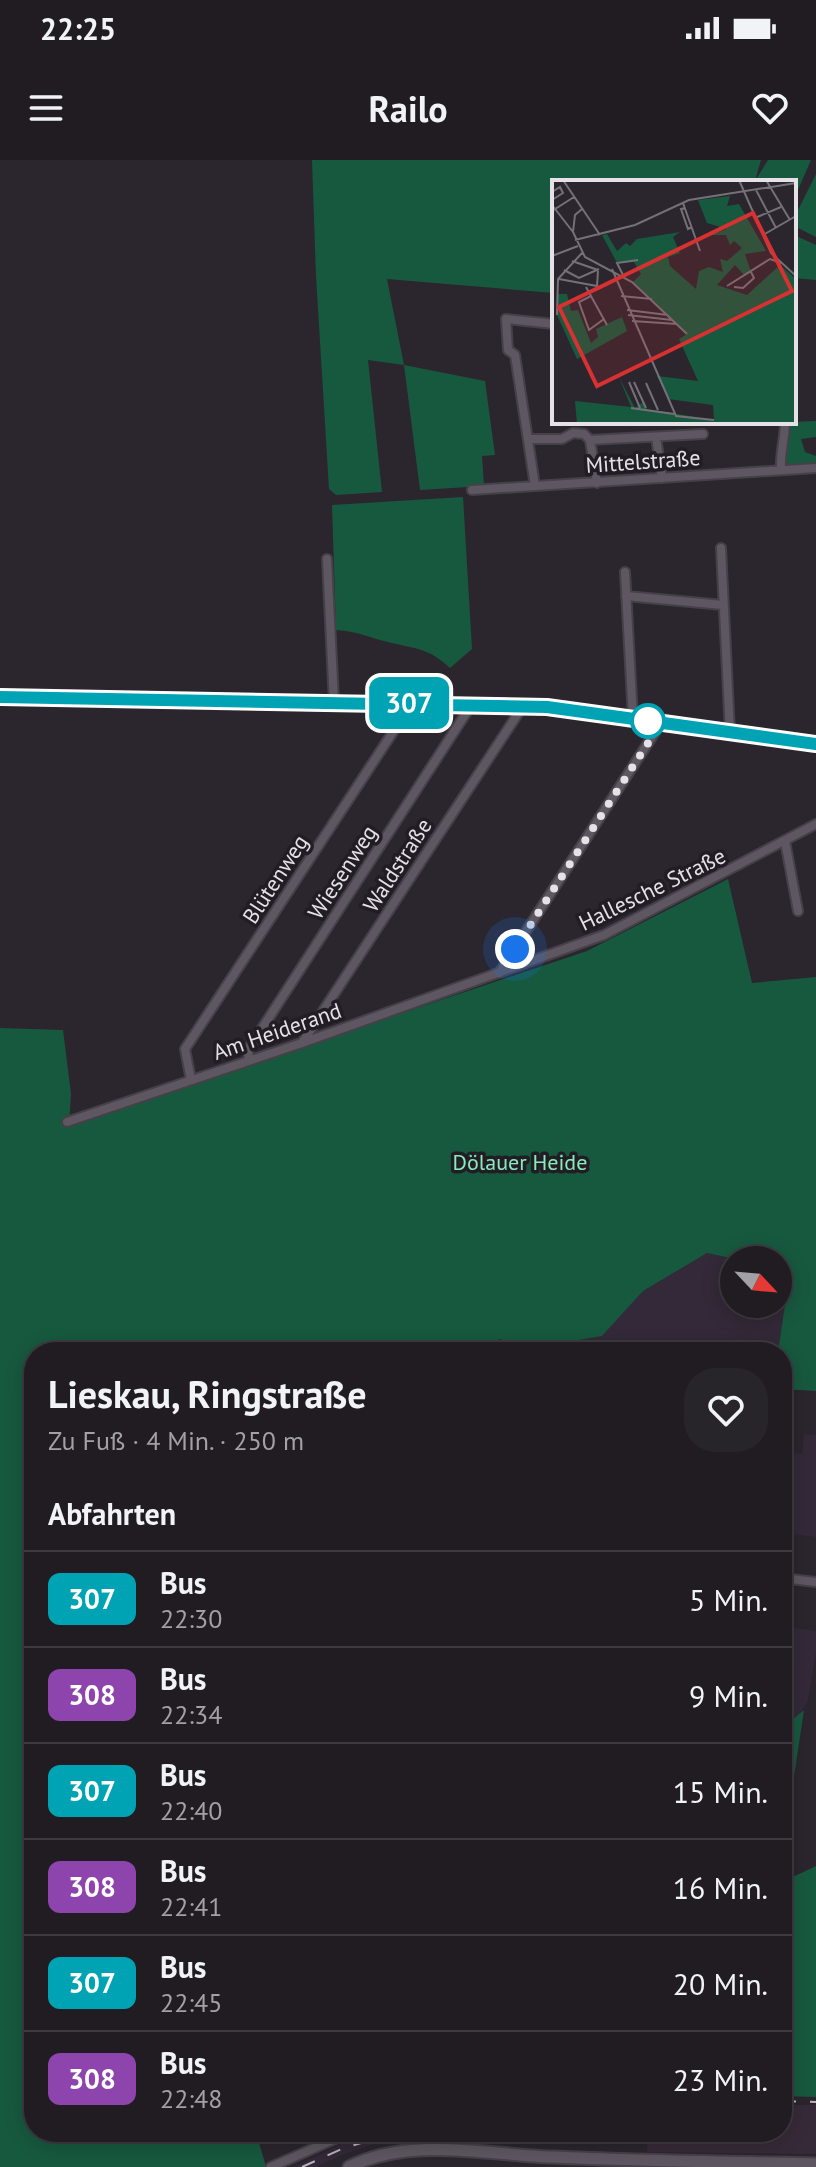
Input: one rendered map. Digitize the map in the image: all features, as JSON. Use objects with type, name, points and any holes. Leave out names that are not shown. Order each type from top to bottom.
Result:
[{"type":"main road","points":[[349,2167],[383,2154],[405,2151],[589,2163],[816,2164]]},
{"type":"street","points":[[535,486],[515,355],[508,350],[506,319],[552,324]]},
{"type":"street","points":[[781,469],[780,453],[785,441],[785,424]]},
{"type":"street","points":[[528,439],[562,439],[573,433],[584,434],[590,440],[597,483]]},
{"type":"street","points":[[590,440],[703,434]]},
{"type":"street","points":[[656,437],[662,478]]},
{"type":"street","name":"Mittelstraße","points":[[472,490],[816,468]]},
{"type":"street","points":[[721,548],[730,733]]},
{"type":"street","points":[[327,559],[334,703]]},
{"type":"street","points":[[625,572],[633,719]]},
{"type":"street","points":[[626,596],[723,605]]},
{"type":"street","points":[[0,697],[523,706],[816,744]]},
{"type":"street","name":"Blütenweg","points":[[191,1080],[185,1049],[412,703]]},
{"type":"street","name":"Wiesenweg","points":[[249,1060],[248,1050],[472,704]]},
{"type":"street","name":"Waldstraße","points":[[302,1043],[523,706]]},
{"type":"street","points":[[499,974],[661,723]]},
{"type":"street","name":"Hallesche Straße","points":[[499,974],[604,935],[815,825]]},
{"type":"street","points":[[785,841],[798,911]]},
{"type":"street","name":"Am Heiderand","points":[[67,1122],[499,974]]},
{"type":"street","points":[[792,1579],[816,1582]]},
{"type":"street","points":[[271,2167],[328,2142]]},
{"type":"shaded area","points":[[707,1253],[720,1256],[720,1318],[783,1318],[780,1342],[567,1342],[602,1336],[643,1291]]},
{"type":"shaded area","points":[[804,1434],[816,1435],[816,1537],[792,1534],[792,1453],[802,1454]]},
{"type":"shaded area","points":[[792,1627],[816,1631],[808,1701],[792,1721]]},
{"type":"shaded area","points":[[792,2105],[816,2105],[816,2154],[647,2152],[648,2142],[792,2142]]},
{"type":"shaded area","points":[[346,2142],[380,2142],[316,2167],[294,2167]]},
{"type":"green space","points":[[312,160],[761,160],[755,180],[552,180],[552,293],[387,279],[404,365],[368,360],[382,492],[336,495],[329,489]]},
{"type":"green space","points":[[768,160],[811,160],[796,194],[796,180],[756,180]]},
{"type":"green space","points":[[816,174],[816,237],[796,227],[796,214]]},
{"type":"green space","points":[[796,236],[816,245],[816,280],[796,278]]},
{"type":"green space","points":[[404,365],[485,381],[495,455],[482,456],[484,486],[420,490]]},
{"type":"green space","points":[[816,421],[816,437],[801,439],[805,452],[816,456],[816,465],[786,467],[788,424]]},
{"type":"green space","points":[[463,497],[472,649],[450,668],[423,651],[359,633],[336,630],[332,505]]},
{"type":"green space","name":"Dölauer Heide","points":[[728,879],[752,983],[816,977],[816,1391],[792,1390],[792,1342],[779,1342],[783,1318],[792,1318],[792,1246],[720,1246],[720,1256],[707,1253],[643,1291],[602,1336],[567,1342],[508,1342],[500,1339],[493,1342],[24,1342],[24,2142],[259,2142],[266,2167],[0,2167],[0,1028],[63,1030],[71,1094],[69,1125],[587,951]]},
{"type":"green space","points":[[804,1710],[792,1790],[792,1720]]},
{"type":"green space","points":[[816,1866],[816,2097],[792,2096],[792,1877]]},
{"type":"railway","points":[[792,2101],[816,2102]]},
{"type":"railway","points":[[302,2167],[364,2142]]},
{"type":"bus line","name":"307","points":[[0,697],[547,707],[816,744]]},
{"type":"route","points":[[515,949],[661,723],[648,721]]}]
